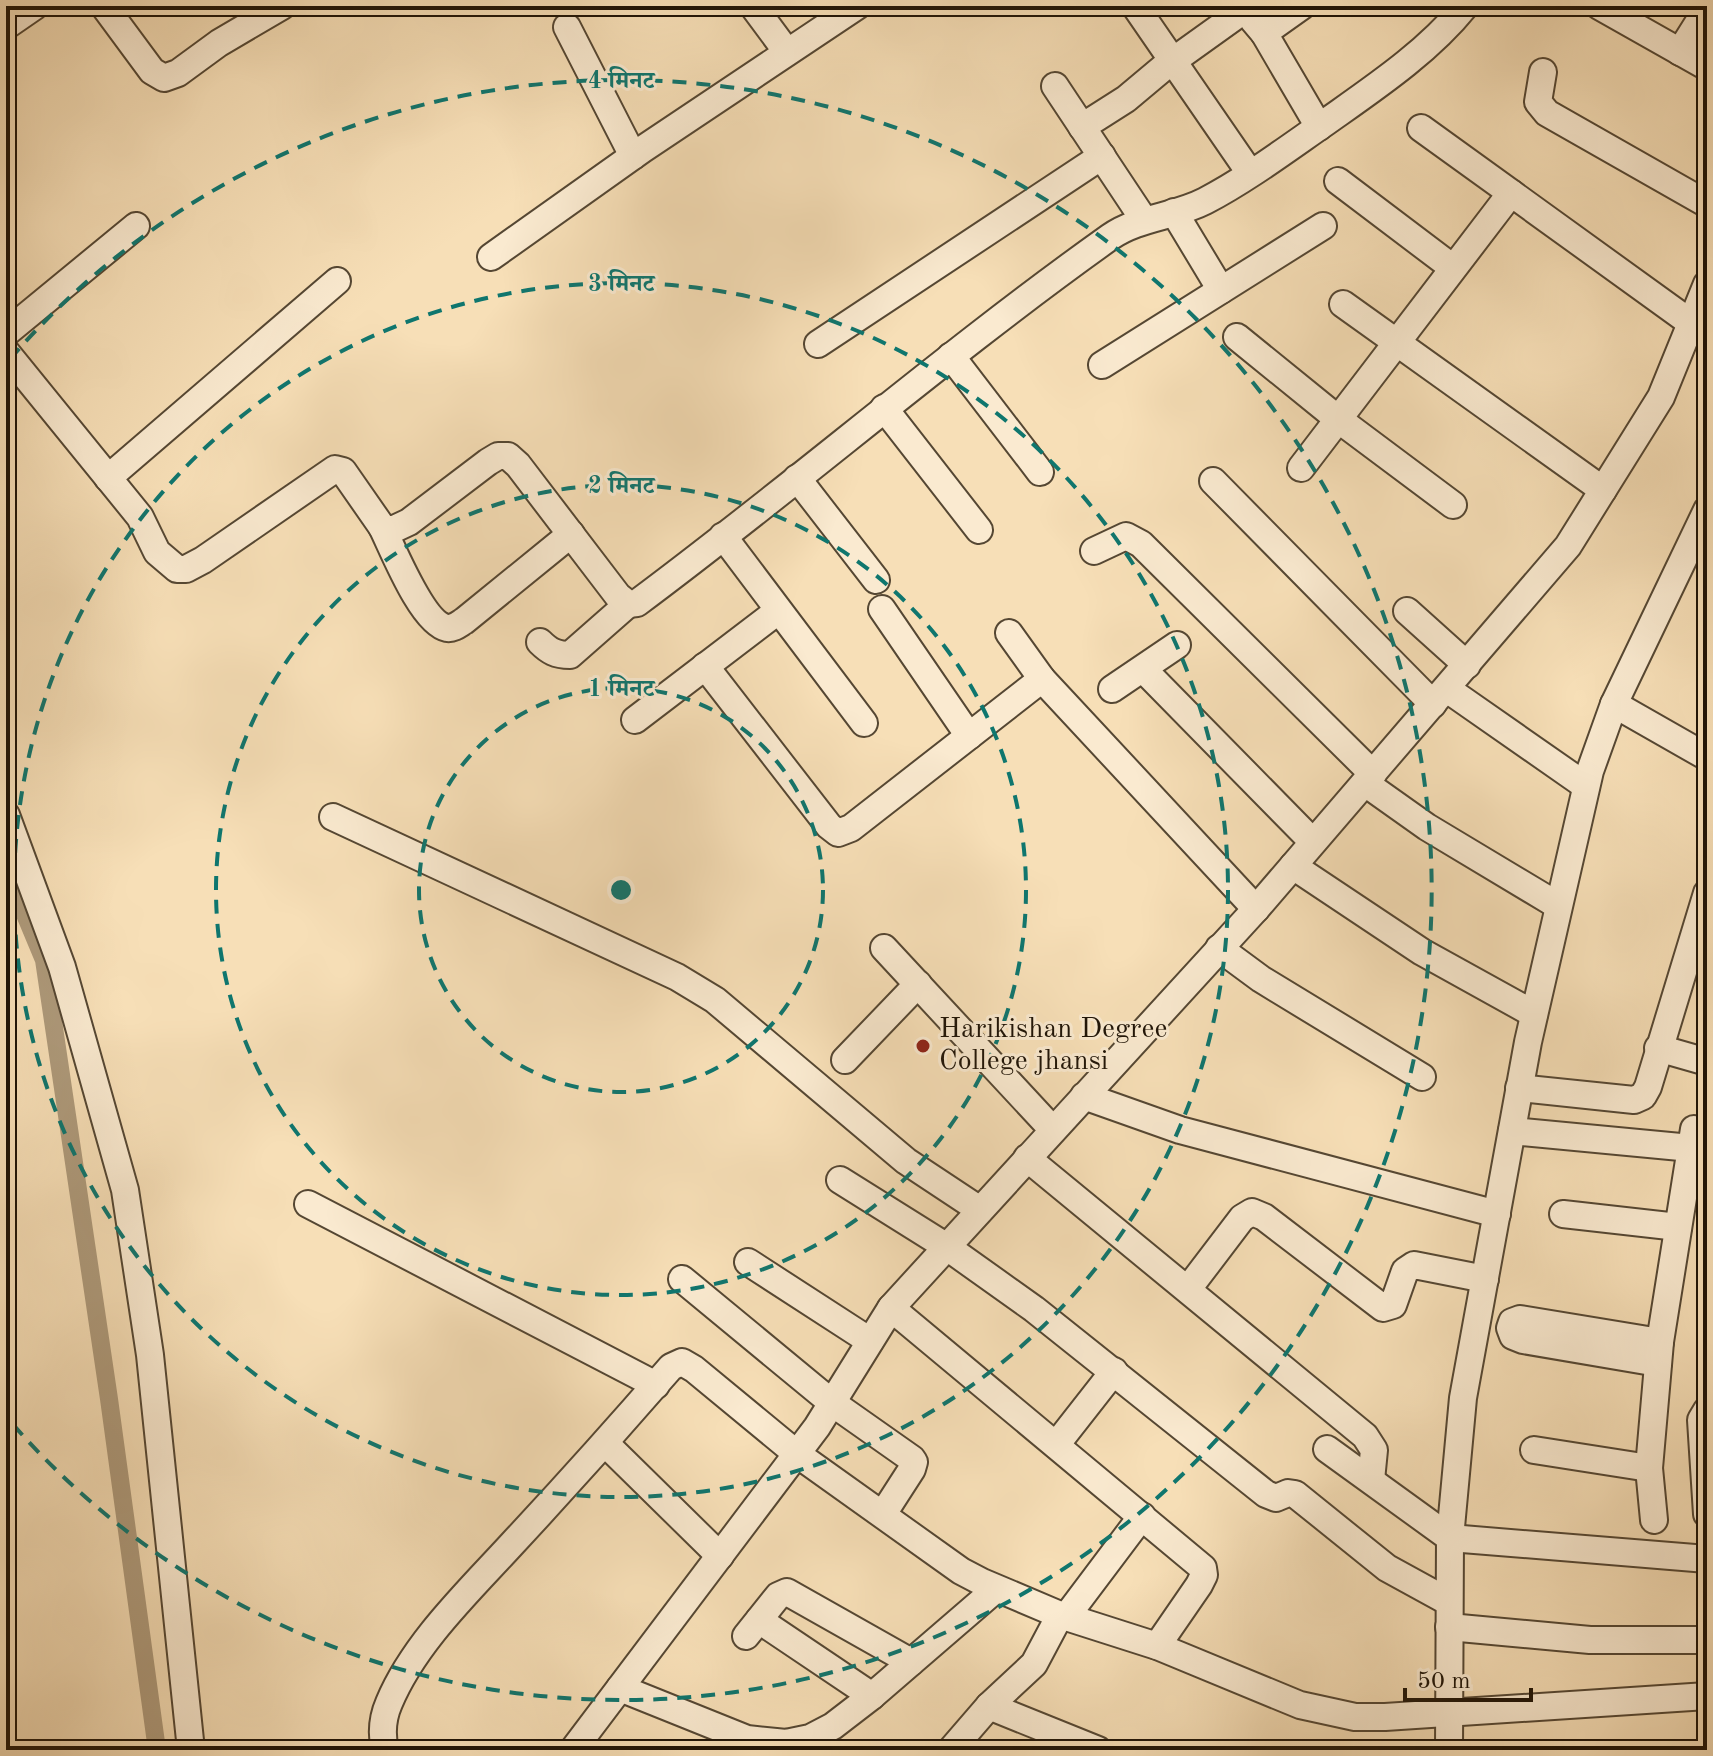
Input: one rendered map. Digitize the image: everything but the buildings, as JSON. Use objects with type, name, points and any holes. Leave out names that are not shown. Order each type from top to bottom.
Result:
[{"type":"street","points":[[6,26],[35,6]]},
{"type":"street","points":[[104,6],[152,71],[164,78],[178,73],[219,43],[282,6]]},
{"type":"street","points":[[753,6],[787,52]]},
{"type":"street","points":[[491,257],[633,156],[857,6]]},
{"type":"street","points":[[1135,6],[1250,173]]},
{"type":"street","points":[[1264,33],[1302,6]]},
{"type":"street","points":[[540,642],[550,651],[570,655],[628,604],[637,603],[951,356],[1112,235],[1144,220],[1205,201],[1250,173],[1370,90],[1430,41],[1465,6]]},
{"type":"street","points":[[1599,6],[1707,67]]},
{"type":"street","points":[[1082,127],[1126,99],[1242,8],[1264,33],[1319,127]]},
{"type":"street","points":[[1680,52],[1707,9]]},
{"type":"street","points":[[567,27],[633,156]]},
{"type":"street","points":[[1543,72],[1538,102],[1547,113],[1707,204]]},
{"type":"street","points":[[1055,86],[1144,220]]},
{"type":"street","points":[[1421,128],[1691,323]]},
{"type":"street","points":[[818,344],[1102,156]]},
{"type":"street","points":[[1338,181],[1453,268]]},
{"type":"street","points":[[1301,468],[1511,193]]},
{"type":"street","points":[[1174,212],[1221,290]]},
{"type":"street","points":[[6,333],[136,226]]},
{"type":"street","points":[[1102,365],[1323,226]]},
{"type":"street","points":[[108,478],[337,281]]},
{"type":"street","points":[[573,1750],[817,1427],[891,1308],[1256,909],[1568,546],[1661,397],[1707,284]]},
{"type":"street","points":[[1343,304],[1603,490]]},
{"type":"street","points":[[1237,337],[1338,419],[1453,505]]},
{"type":"street","points":[[6,352],[140,517],[157,552],[177,569],[186,569],[203,560],[335,469],[343,471],[382,527],[424,610],[447,628],[464,621],[571,534]]},
{"type":"street","points":[[951,356],[1040,472]]},
{"type":"street","points":[[884,408],[979,530]]},
{"type":"street","points":[[382,527],[392,530],[409,522],[488,462],[498,456],[508,456],[628,604]]},
{"type":"street","points":[[797,478],[876,580]]},
{"type":"street","points":[[1213,481],[1440,697],[1586,786]]},
{"type":"street","points":[[1449,1750],[1450,1538],[1463,1398],[1534,1014],[1586,786],[1614,704],[1698,553],[1707,510]]},
{"type":"street","points":[[723,536],[864,723]]},
{"type":"street","points":[[1094,551],[1126,536],[1141,544],[1369,779],[1427,827],[1557,905]]},
{"type":"street","points":[[882,609],[969,736]]},
{"type":"street","points":[[635,720],[778,611]]},
{"type":"street","points":[[1407,611],[1467,665]]},
{"type":"street","points":[[1009,633],[1042,679],[1256,909]]},
{"type":"street","points":[[1112,689],[1177,645]]},
{"type":"street","points":[[705,666],[829,826],[838,833],[851,828],[1042,679]]},
{"type":"street","points":[[1143,669],[1313,842]]},
{"type":"street","points":[[1614,704],[1707,757]]},
{"type":"street","points":[[6,815],[62,967],[125,1190],[150,1355],[191,1750]]},
{"type":"street","points":[[333,817],[677,977],[715,1000],[906,1161],[980,1210]]},
{"type":"street","points":[[1293,866],[1422,952],[1534,1014]]},
{"type":"street","points":[[1519,1088],[1639,1099],[1648,1087],[1658,1048],[1698,953],[1707,893]]},
{"type":"street","points":[[884,948],[1053,1130]]},
{"type":"street","points":[[1219,948],[1261,979],[1422,1077]]},
{"type":"street","points":[[845,1060],[918,984]]},
{"type":"street","points":[[1658,1048],[1707,1062]]},
{"type":"street","points":[[1084,1096],[1180,1130],[1497,1214]]},
{"type":"street","points":[[1512,1131],[1693,1138],[1659,1353],[1649,1468],[1654,1520]]},
{"type":"street","points":[[1027,1158],[1365,1436],[1374,1450],[1371,1480]]},
{"type":"street","points":[[840,1180],[947,1247],[1114,1371],[1266,1494],[1276,1498],[1288,1493],[1295,1494],[1449,1615],[1590,1640],[1707,1640]]},
{"type":"street","points":[[308,1204],[656,1385]]},
{"type":"street","points":[[1188,1289],[1242,1218],[1252,1212],[1264,1217],[1383,1308],[1393,1305],[1405,1271],[1414,1265],[1485,1279]]},
{"type":"street","points":[[1563,1214],[1678,1227]]},
{"type":"street","points":[[748,1262],[870,1341]]},
{"type":"street","points":[[682,1279],[831,1402],[914,1462],[883,1514]]},
{"type":"street","points":[[891,1308],[1203,1568],[1204,1575],[1157,1646]]},
{"type":"street","points":[[385,1750],[383,1722],[388,1704],[432,1634],[677,1363],[688,1364],[797,1454],[961,1571],[1063,1616],[1157,1646],[1273,1695],[1355,1717],[1707,1696]]},
{"type":"street","points":[[1056,1445],[1114,1371]]},
{"type":"street","points":[[1707,1410],[1703,1412],[1701,1420],[1707,1514]]},
{"type":"street","points":[[605,1443],[720,1556]]},
{"type":"street","points":[[1327,1449],[1450,1538],[1707,1559]]},
{"type":"street","points":[[1534,1450],[1649,1468]]},
{"type":"street","points":[[951,1750],[989,1706],[1034,1664],[1063,1616],[1142,1516]]},
{"type":"street","points":[[620,1688],[745,1745],[786,1743],[810,1738],[833,1726],[872,1696],[996,1589]]},
{"type":"street","points":[[872,1696],[753,1628],[778,1596],[792,1594],[911,1662]]},
{"type":"street","points":[[989,1706],[1098,1750]]},
{"type":"waterway","points":[[6,869],[44,960],[157,1750]]},
{"type":"place","name":"Harikishan Degree College jhansi","points":[[923,1046]]}]
